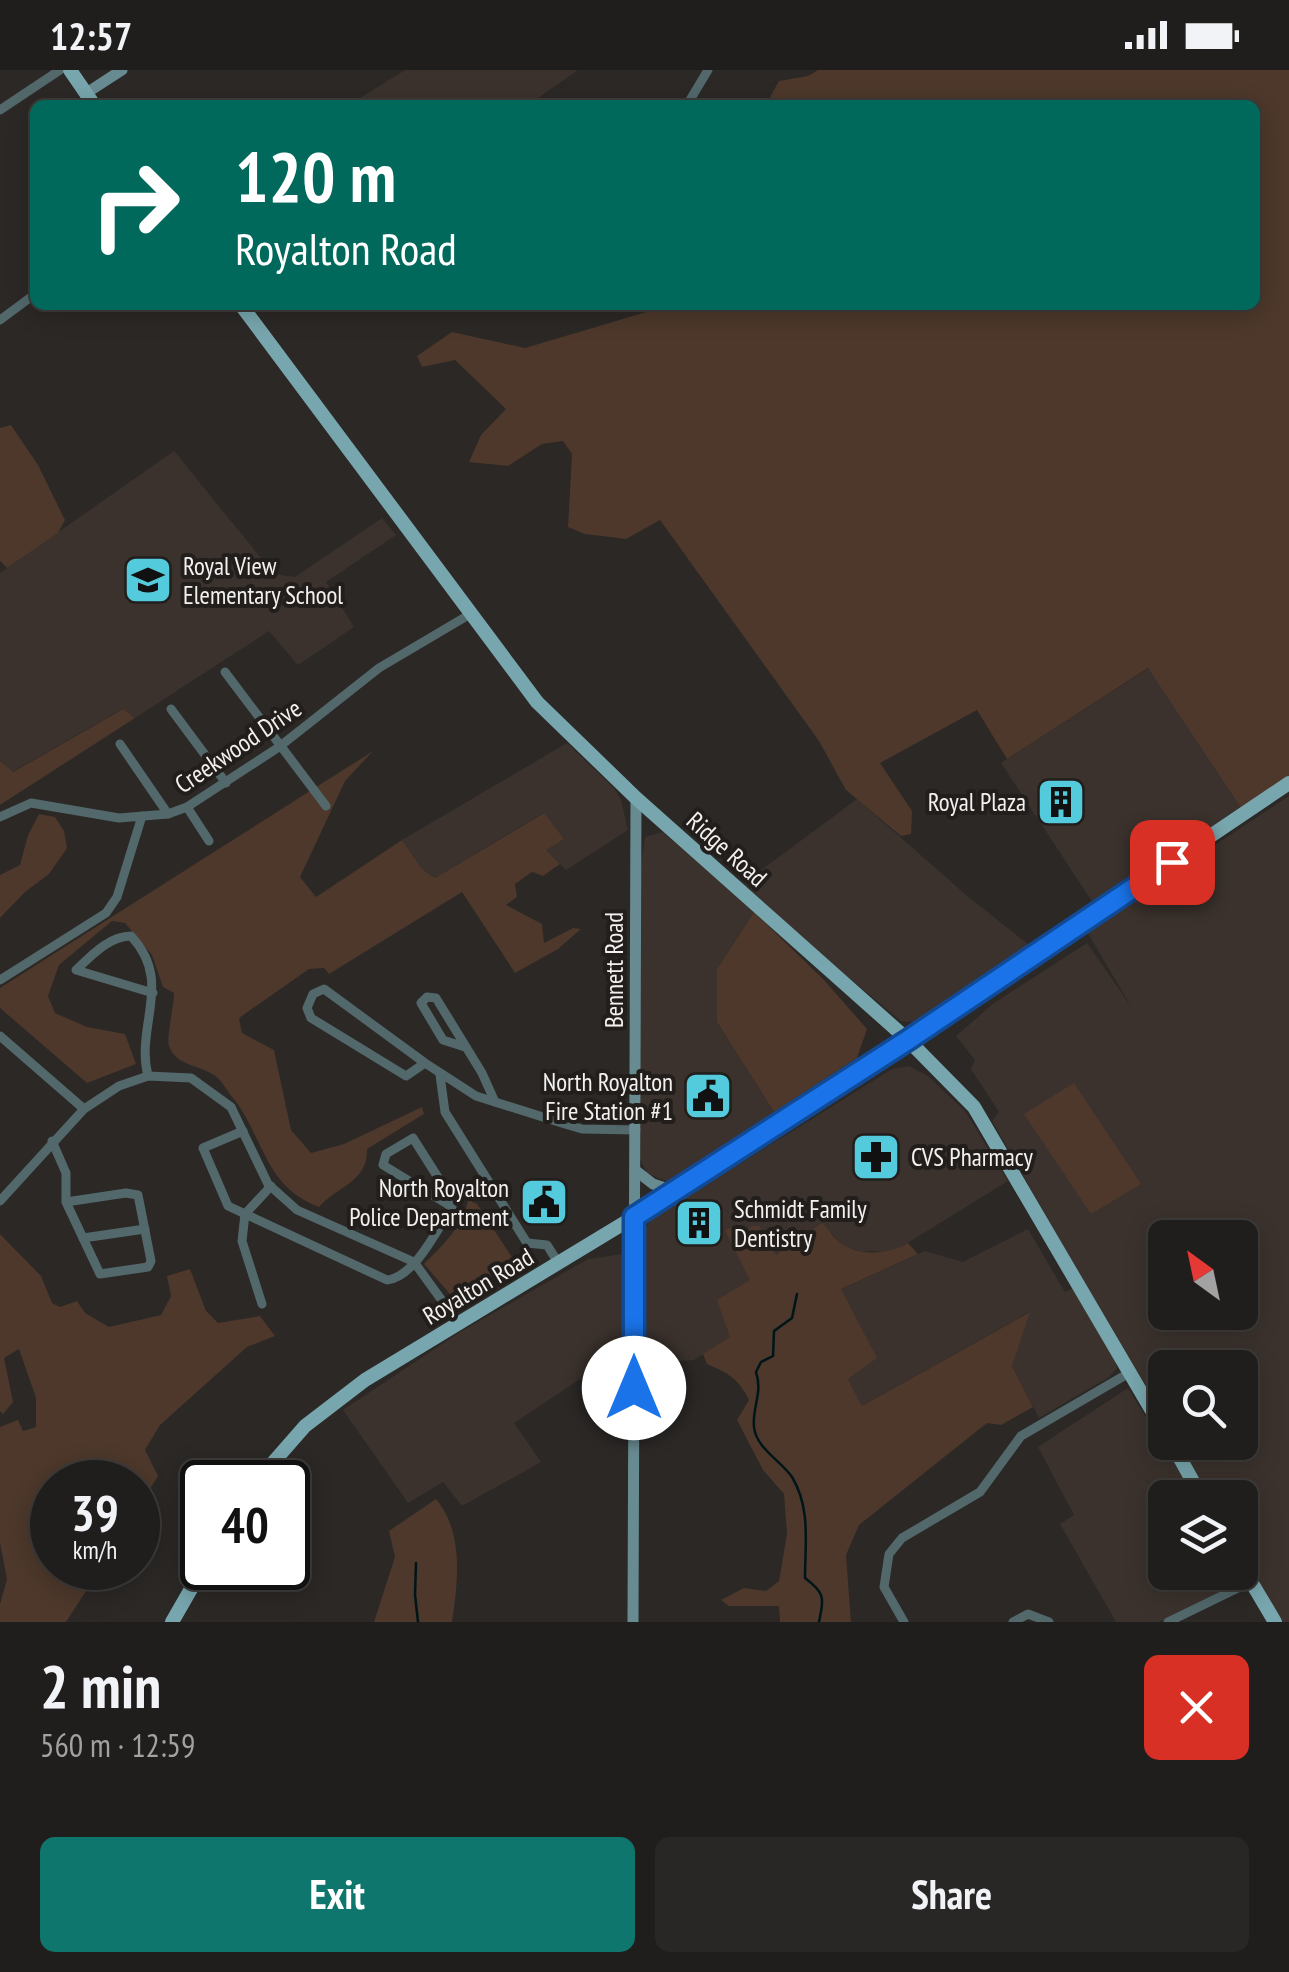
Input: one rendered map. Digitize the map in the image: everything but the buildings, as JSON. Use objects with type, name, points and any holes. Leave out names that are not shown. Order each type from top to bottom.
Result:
[{"type":"main road","points":[[70,70],[90,100]]},
{"type":"main road","name":"Ridge Road","points":[[245,310],[538,702],[636,798],[908,1040],[974,1107],[1148,1405]]},
{"type":"main road","name":"Royalton Road","points":[[275,1460],[305,1426],[334,1403],[674,1192],[1289,784]]},
{"type":"main road","points":[[172,1622],[190,1590]]},
{"type":"main road","points":[[1255,1590],[1275,1622]]},
{"type":"street","points":[[0,110],[60,70]]},
{"type":"street","points":[[90,100],[122,70]]},
{"type":"street","points":[[691,100],[708,70]]},
{"type":"street","points":[[0,320],[30,298]]},
{"type":"street","name":"Creekwood Drive","points":[[0,817],[31,803],[119,818],[168,814],[186,808],[279,747],[379,668],[472,614]]},
{"type":"street","points":[[225,672],[326,806]]},
{"type":"street","points":[[171,709],[226,783]]},
{"type":"street","points":[[120,744],[168,814]]},
{"type":"street","name":"Bennett Road","points":[[633,1622],[636,798]]},
{"type":"street","points":[[186,808],[208,841]]},
{"type":"street","points":[[0,980],[106,913],[116,897],[142,816]]},
{"type":"street","points":[[148,1076],[144,1058],[152,993],[149,963],[130,936],[121,936],[76,970],[152,993]]},
{"type":"street","points":[[425,1064],[406,1076],[310,1018],[306,1008],[313,994],[324,989],[440,1075],[476,1096],[582,1129],[636,1130]]},
{"type":"street","points":[[465,1047],[443,1040],[421,1003],[427,997],[436,998],[465,1047],[495,1102]]},
{"type":"street","points":[[0,1036],[84,1109]]},
{"type":"street","points":[[440,1075],[445,1112],[526,1243],[547,1245],[559,1264]]},
{"type":"street","points":[[0,1201],[84,1109],[119,1086],[148,1076],[191,1078],[231,1107],[271,1186],[297,1210],[414,1262],[459,1324]]},
{"type":"street","points":[[242,1131],[204,1148],[228,1206],[386,1280],[398,1278],[414,1262],[452,1208],[450,1198],[413,1138],[386,1154],[384,1165],[452,1208]]},
{"type":"street","points":[[52,1141],[66,1173],[66,1202],[100,1274],[148,1267],[151,1262],[138,1195],[126,1193],[66,1202]]},
{"type":"street","points":[[636,1170],[653,1184],[674,1192]]},
{"type":"street","points":[[262,1304],[242,1241],[245,1214],[271,1186]]},
{"type":"street","points":[[83,1238],[145,1229]]},
{"type":"street","points":[[904,1622],[884,1587],[888,1554],[902,1538],[980,1492],[1021,1436],[1129,1373]]},
{"type":"street","points":[[1168,1622],[1234,1590]]},
{"type":"street","points":[[1013,1622],[1028,1614],[1048,1622]]},
{"type":"shaded area","points":[[405,70],[578,70],[535,100],[357,100]]},
{"type":"shaded area","points":[[818,70],[1289,70],[1289,780],[1243,811],[1148,668],[1007,759],[977,710],[880,763],[912,811],[911,834],[901,836],[846,790],[819,741],[660,520],[626,539],[585,534],[568,527],[572,454],[563,441],[542,444],[508,466],[469,462],[481,435],[506,409],[455,360],[422,367],[417,356],[452,332],[525,348],[653,310],[1260,310],[1260,100],[770,97],[779,81],[808,76]]},
{"type":"shaded area","points":[[11,425],[38,465],[65,520],[58,533],[7,568],[0,561],[0,428]]},
{"type":"shaded area","points":[[174,451],[274,574],[295,577],[382,518],[396,535],[326,582],[354,627],[298,665],[269,631],[135,718],[122,709],[12,772],[0,761],[0,573]]},
{"type":"shaded area","points":[[1149,668],[1243,811],[1097,909],[1001,763]]},
{"type":"shaded area","points":[[123,709],[135,718],[0,805],[0,761],[13,772]]},
{"type":"shaded area","points":[[567,743],[614,788],[628,830],[566,870],[546,850],[543,813],[435,878],[422,869],[402,840]]},
{"type":"shaded area","points":[[373,751],[345,781],[300,877],[316,897],[402,840],[422,869],[435,878],[544,813],[564,839],[546,850],[560,864],[543,876],[532,872],[515,884],[517,897],[506,905],[542,924],[544,943],[573,928],[581,929],[558,949],[515,973],[462,892],[329,974],[324,968],[309,969],[239,1018],[242,1033],[274,1050],[291,1130],[311,1153],[344,1144],[422,1107],[424,1114],[367,1149],[363,1169],[319,1207],[300,1198],[275,1173],[241,1109],[218,1079],[172,1052],[169,1037],[174,993],[163,987],[152,955],[125,923],[112,921],[59,965],[48,996],[55,1013],[87,1027],[125,1034],[136,1064],[87,1083],[0,1008],[0,988]]},
{"type":"shaded area","points":[[1289,796],[1289,1622],[1282,1622],[1258,1581],[1258,1480],[1199,1480],[1187,1460],[1258,1460],[1258,1350],[1148,1350],[1148,1393],[992,1121],[999,1112],[971,1069],[975,1060],[956,1036],[994,1003],[1087,943],[1132,1008],[1086,930]]},
{"type":"shaded area","points":[[857,799],[1034,949],[914,1022],[901,1021],[801,938],[744,883]]},
{"type":"shaded area","points":[[39,814],[55,817],[64,831],[67,848],[49,874],[0,918],[0,875],[20,865]]},
{"type":"shaded area","points":[[663,832],[754,912],[717,969],[717,1022],[774,1112],[668,1182],[647,1173],[639,1157],[641,865],[645,837]]},
{"type":"shaded area","points":[[754,912],[824,980],[867,1029],[857,1058],[774,1112],[717,1022],[717,969]]},
{"type":"shaded area","points":[[909,1066],[928,1076],[965,1111],[1008,1181],[893,1252],[859,1251],[841,1245],[831,1232],[774,1310],[694,1360],[639,1364],[638,1240],[651,1219],[892,1069]]},
{"type":"shaded area","points":[[1074,1083],[1141,1184],[1091,1214],[1024,1114]]},
{"type":"shaded area","points":[[468,1200],[477,1204],[517,1265],[455,1300],[424,1264],[457,1226]]},
{"type":"shaded area","points":[[822,1223],[839,1242],[852,1249],[877,1252],[908,1243],[918,1254],[841,1289],[877,1358],[848,1379],[862,1406],[1030,1312],[1012,1366],[1033,1407],[1001,1425],[987,1423],[859,1525],[846,1555],[851,1622],[780,1622],[779,1606],[729,1606],[721,1600],[744,1588],[766,1591],[779,1581],[787,1534],[784,1494],[763,1470],[737,1420],[749,1400],[737,1382],[707,1364],[703,1354],[730,1337],[717,1300],[750,1280],[725,1230],[734,1227],[742,1237],[752,1226],[759,1226],[776,1255]]},
{"type":"shaded area","points":[[1028,1229],[1065,1292],[1073,1288],[1113,1353],[1117,1368],[1109,1377],[1039,1418],[1012,1366],[1029,1312],[862,1406],[848,1379],[841,1289],[925,1251],[963,1262]]},
{"type":"shaded area","points":[[0,1234],[41,1276],[52,1303],[60,1307],[77,1301],[85,1313],[109,1327],[161,1315],[171,1296],[167,1276],[190,1269],[206,1311],[218,1323],[260,1316],[275,1336],[247,1347],[160,1425],[145,1450],[150,1460],[30,1460],[30,1590],[87,1590],[66,1622],[0,1622],[7,1579],[0,1543],[0,1427],[18,1420],[23,1431],[36,1427],[36,1398],[19,1349],[4,1358],[13,1402],[3,1414]]},
{"type":"shaded area","points":[[623,1254],[628,1347],[514,1423],[541,1462],[462,1506],[443,1482],[408,1503],[343,1410],[460,1332],[588,1259]]},
{"type":"shaded area","points":[[1128,1388],[1148,1421],[1148,1460],[1172,1460],[1185,1480],[1148,1480],[1148,1590],[1222,1590],[1159,1622],[1116,1622],[1060,1524],[1074,1515],[1038,1447]]},
{"type":"shaded area","points":[[436,1499],[455,1542],[457,1574],[452,1622],[374,1622],[395,1557],[389,1531]]},
{"type":"waterway","points":[[797,1294],[792,1318],[774,1331],[773,1356],[761,1362],[756,1372],[754,1427],[759,1441],[798,1489],[806,1527],[805,1578],[821,1596],[819,1622]]},
{"type":"waterway","points":[[416,1563],[418,1622]]},
{"type":"place","name":"Royal View Elementary School","points":[[148,580]]},
{"type":"place","name":"Royal Plaza","points":[[1061,802]]},
{"type":"place","name":"North Royalton Fire Station #1","points":[[708,1096]]},
{"type":"place","name":"CVS Pharmacy","points":[[876,1157]]},
{"type":"place","name":"North Royalton Police Department","points":[[544,1202]]},
{"type":"place","name":"Schmidt Family Dentistry","points":[[699,1223]]},
{"type":"route","points":[[634,1388],[634,1217],[908,1040],[1172,862]]}]
